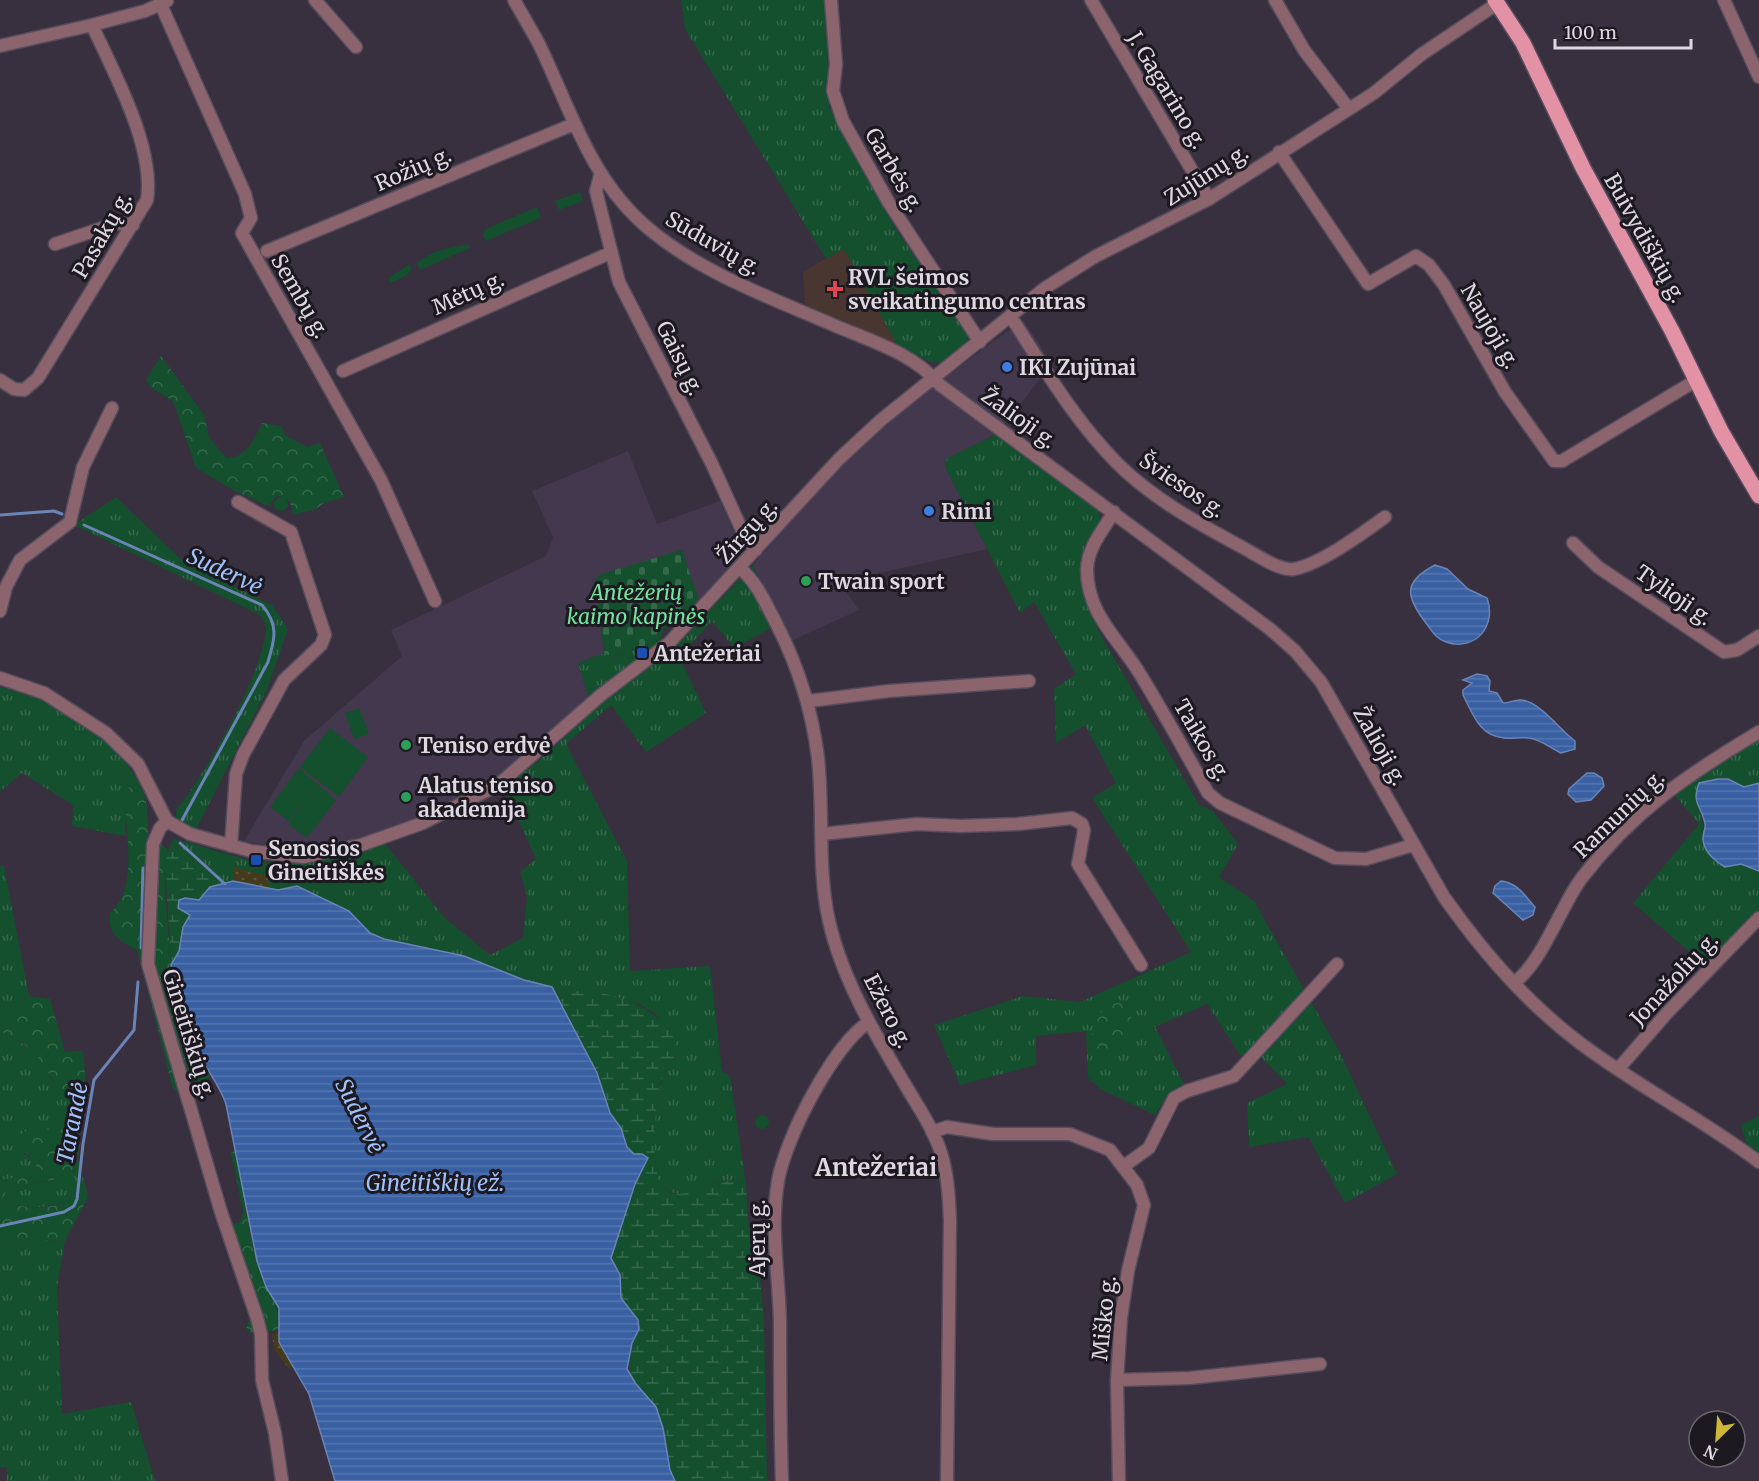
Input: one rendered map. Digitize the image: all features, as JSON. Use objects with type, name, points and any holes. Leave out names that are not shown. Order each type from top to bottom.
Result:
[{"type":"main road","name":"Buivydiškių g.","points":[[1496,2],[1523,43],[1583,168],[1672,331],[1695,381],[1759,496]]},
{"type":"street","points":[[315,0],[356,47]]},
{"type":"street","name":"Sūduvių g.","points":[[514,0],[538,43],[600,176],[647,228],[687,256],[795,308],[908,357],[934,378]]},
{"type":"street","name":"Garbės g.","points":[[831,0],[836,64],[833,91],[843,121],[895,213],[980,342]]},
{"type":"street","name":"J. Gagarino g.","points":[[1091,0],[1209,199]]},
{"type":"street","points":[[1275,0],[1304,50],[1349,109]]},
{"type":"street","points":[[1724,0],[1759,77]]},
{"type":"street","points":[[0,46],[92,26],[164,2]]},
{"type":"street","name":"Sembų g.","points":[[164,2],[245,194],[251,218],[242,233],[381,480],[435,602]]},
{"type":"street","name":"Zujūnų g.","points":[[934,378],[1076,268],[1209,199],[1390,81],[1430,48],[1496,2]]},
{"type":"street","name":"Pasakų g.","points":[[0,380],[14,389],[24,390],[38,378],[147,200],[147,173],[134,117],[92,26]]},
{"type":"street","name":"Rožių g.","points":[[267,251],[574,124]]},
{"type":"street","name":"Naujoji g.","points":[[1279,152],[1368,284],[1416,256],[1429,265],[1466,319],[1505,392],[1554,461],[1562,461],[1695,381]]},
{"type":"street","name":"Gaisų g.","points":[[600,176],[596,190],[619,282],[711,464],[745,537],[756,550]]},
{"type":"street","points":[[55,244],[117,223],[133,225]]},
{"type":"street","name":"Mėtų g.","points":[[343,371],[610,253]]},
{"type":"street","name":"Šviesos g.","points":[[1011,317],[1062,396],[1121,467],[1173,506],[1234,543],[1284,567],[1294,568],[1341,548],[1385,517]]},
{"type":"street","name":"Žalioji g.","points":[[934,378],[1270,629],[1303,660],[1321,682],[1353,735],[1413,845],[1463,924],[1515,982],[1555,1023],[1759,1162]]},
{"type":"street","name":"Žirgų g.","points":[[168,821],[190,834],[231,846],[303,857],[329,853],[398,833],[490,790],[600,695],[669,643],[839,459],[881,420],[934,378]]},
{"type":"street","points":[[0,611],[6,573],[27,552],[70,522],[83,467],[112,408]]},
{"type":"street","points":[[231,846],[236,774],[243,755],[269,702],[284,680],[321,645],[325,635],[291,532],[237,502]]},
{"type":"street","name":"Taikos g.","points":[[1114,512],[1095,542],[1089,557],[1089,584],[1095,606],[1112,638],[1138,670],[1208,793],[1221,803],[1335,858],[1366,859],[1413,845]]},
{"type":"street","name":"Tylioji g.","points":[[1573,543],[1598,567],[1724,652],[1737,650],[1759,636]]},
{"type":"street","name":"Ežero g.","points":[[740,568],[757,586],[793,658],[809,701],[818,759],[824,886],[831,930],[841,961],[869,1022],[932,1132],[942,1154],[950,1201],[947,1481]]},
{"type":"street","points":[[0,678],[45,693],[106,733],[138,764],[168,821]]},
{"type":"street","points":[[809,701],[889,691],[1029,681]]},
{"type":"street","name":"Ramunių g.","points":[[1515,982],[1533,963],[1567,902],[1605,849],[1670,788],[1759,732]]},
{"type":"street","points":[[822,834],[917,824],[961,826],[1018,824],[1072,818],[1078,820],[1084,830],[1078,864],[1141,965]]},
{"type":"street","name":"Gineitiškių g.","points":[[168,821],[160,828],[153,844],[148,963],[221,1212],[257,1318],[261,1334],[262,1380],[275,1433],[282,1481]]},
{"type":"street","name":"Jonažolių g.","points":[[1619,1068],[1666,1014],[1759,918]]},
{"type":"street","points":[[1124,1166],[1149,1148],[1174,1098],[1187,1090],[1234,1076],[1337,964]]},
{"type":"street","name":"Ajerų g.","points":[[782,1481],[780,1321],[774,1222],[780,1168],[824,1072],[861,1027],[869,1022]]},
{"type":"street","name":"Miško g.","points":[[932,1132],[947,1127],[993,1134],[1070,1134],[1098,1143],[1110,1150],[1137,1185],[1144,1205],[1128,1271],[1121,1318],[1117,1380],[1119,1481]]},
{"type":"street","points":[[1117,1380],[1190,1378],[1320,1364]]},
{"type":"shaded area","name":"RVL šeimos sveikatingumo centras","points":[[844,248],[899,348],[805,305],[803,272]]},
{"type":"shaded area","points":[[1023,320],[1052,363],[998,433],[948,458],[945,467],[987,549],[839,582],[859,610],[791,641],[753,565],[840,467],[921,395]]},
{"type":"shaded area","points":[[628,451],[657,524],[720,501],[743,552],[699,601],[682,550],[595,581],[604,653],[578,663],[589,699],[496,782],[414,820],[351,842],[315,848],[287,849],[244,841],[304,741],[402,656],[391,630],[546,556],[553,537],[532,491]]},
{"type":"green space","points":[[681,0],[826,0],[829,107],[895,228],[973,341],[942,363],[931,362],[899,348],[844,249],[826,259],[685,29]]},
{"type":"green space","points":[[580,192],[583,201],[559,210],[555,201]]},
{"type":"green space","points":[[537,207],[541,218],[486,241],[483,235],[485,229]]},
{"type":"green space","points":[[468,244],[470,248],[420,270],[417,264],[434,253]]},
{"type":"green space","points":[[410,264],[412,269],[406,276],[390,283],[388,278]]},
{"type":"green space","points":[[161,356],[204,415],[209,437],[226,458],[239,455],[244,451],[252,442],[262,423],[281,426],[285,435],[307,447],[320,443],[344,497],[324,503],[316,509],[293,515],[290,501],[277,495],[269,506],[235,491],[196,468],[173,401],[150,387],[146,379]]},
{"type":"green space","points":[[998,433],[1098,509],[1100,522],[1084,546],[1082,570],[1084,596],[1100,634],[1199,805],[1213,811],[1238,844],[1219,877],[1254,901],[1340,1053],[1397,1174],[1345,1203],[1308,1137],[1249,1147],[1247,1103],[1287,1084],[1262,1058],[1240,1055],[1207,1004],[1155,1027],[1184,1084],[1169,1093],[1155,1115],[1100,1089],[1088,1078],[1086,1031],[1036,1036],[1036,1065],[960,1085],[934,1025],[1023,996],[1080,1002],[1191,952],[1092,798],[1116,783],[1085,725],[1056,743],[1054,689],[1076,674],[1034,602],[1020,613],[945,467],[948,458]]},
{"type":"green space","points":[[116,497],[186,564],[272,605],[288,629],[267,690],[196,829],[176,822],[176,810],[202,773],[232,722],[256,668],[266,626],[260,615],[74,525]]},
{"type":"green space","points":[[281,497],[286,499],[288,504],[286,509],[281,511],[276,509],[274,504],[276,499]]},
{"type":"green space","name":"Antežerių kaimo kapinės","points":[[682,550],[699,601],[664,629],[660,641],[612,657],[604,653],[595,580],[601,574]]},
{"type":"green space","points":[[753,565],[781,623],[734,648],[712,621],[679,657],[706,713],[646,752],[611,705],[566,744],[627,861],[630,971],[710,966],[722,1071],[730,1076],[746,1185],[726,1180],[695,1191],[676,1193],[659,1182],[654,1160],[657,1104],[662,1080],[677,1056],[656,1014],[639,1004],[582,989],[559,999],[552,987],[524,980],[464,956],[384,939],[370,933],[349,911],[297,886],[278,890],[233,881],[224,882],[177,845],[172,845],[168,849],[173,839],[251,860],[294,863],[340,856],[385,844],[445,918],[490,955],[523,938],[527,896],[520,872],[536,859],[504,788],[541,759],[607,698],[679,643]]},
{"type":"green space","points":[[660,641],[589,699],[578,663],[604,653],[613,657]]},
{"type":"green space","points":[[0,687],[36,698],[69,715],[99,737],[126,763],[124,767],[130,795],[125,803],[126,836],[72,826],[73,805],[22,773],[0,792]]},
{"type":"green space","points":[[359,708],[369,734],[354,739],[345,713]]},
{"type":"green space","points":[[330,728],[368,757],[339,797],[300,767]]},
{"type":"green space","points":[[1759,737],[1759,783],[1744,787],[1728,779],[1696,791],[1704,831],[1703,837],[1725,867],[1741,864],[1759,871],[1759,910],[1707,967],[1633,903],[1699,824],[1673,793]]},
{"type":"green space","points":[[126,763],[145,797],[148,837],[168,849],[165,863],[165,894],[171,965],[195,1045],[210,1077],[195,1091],[179,1093],[173,1089],[137,950],[120,940],[112,932],[110,926],[110,913],[119,903],[127,876],[128,846],[125,802],[130,795],[124,767]]},
{"type":"green space","points":[[299,768],[336,800],[307,838],[288,824],[314,790],[289,821],[270,807]]},
{"type":"green space","points":[[172,845],[177,845],[224,882],[210,887],[199,900],[185,898],[180,910],[190,915],[183,927],[179,951],[171,965],[165,863],[166,855]]},
{"type":"green space","points":[[0,865],[4,866],[29,996],[10,1011],[0,1015]]},
{"type":"green space","points":[[582,989],[617,997],[639,1006],[659,1019],[676,1042],[676,1056],[660,1084],[655,1122],[656,1169],[664,1188],[672,1193],[681,1194],[722,1182],[734,1181],[746,1185],[748,1221],[758,1256],[764,1320],[767,1481],[675,1481],[672,1479],[663,1428],[656,1412],[631,1373],[629,1362],[639,1329],[621,1298],[620,1275],[611,1258],[647,1155],[634,1154],[626,1147],[621,1128],[610,1113],[597,1073],[559,999]]},
{"type":"green space","points":[[29,996],[50,999],[65,1052],[83,1051],[85,1080],[78,1095],[61,1092],[38,1057],[24,1044],[0,1031],[0,1015],[10,1011]]},
{"type":"green space","points":[[1118,1002],[1127,1004],[1132,1009],[1129,1032],[1110,1058],[1097,1058],[1092,1052],[1095,1021],[1104,1010]]},
{"type":"green space","points":[[0,1031],[23,1044],[36,1055],[53,1081],[63,1091],[78,1095],[83,1091],[79,1151],[73,1140],[23,1153],[34,1161],[37,1168],[35,1175],[0,1180]]},
{"type":"green space","points":[[759,1115],[765,1115],[769,1122],[765,1129],[759,1129],[755,1125],[755,1119]]},
{"type":"green space","points":[[1759,1116],[1759,1153],[1746,1143],[1741,1125]]},
{"type":"green space","points":[[46,1128],[66,1135],[79,1151],[72,1172],[65,1177],[10,1189],[5,1193],[6,1200],[18,1206],[33,1208],[63,1203],[79,1192],[88,1195],[87,1199],[65,1241],[47,1240],[0,1246],[0,1180],[35,1175],[37,1168],[34,1161],[17,1144],[18,1139],[23,1132]]},
{"type":"green space","points":[[237,1149],[253,1247],[278,1311],[278,1330],[250,1334],[246,1326],[253,1314],[260,1308],[233,1230],[234,1224],[240,1222],[243,1212],[231,1153]]},
{"type":"green space","points":[[78,1159],[88,1195],[81,1194],[66,1202],[41,1207],[25,1207],[6,1200],[5,1193],[10,1189],[53,1180],[72,1172]]},
{"type":"green space","points":[[47,1240],[65,1241],[57,1287],[62,1414],[131,1402],[155,1481],[7,1481],[7,1467],[0,1467],[0,1246]]},
{"type":"sand","points":[[234,867],[268,876],[269,889],[233,881]]},
{"type":"sand","points":[[278,1333],[283,1352],[294,1367],[288,1368],[274,1349],[272,1334]]},
{"type":"water","points":[[1435,565],[1447,569],[1468,589],[1487,598],[1489,618],[1482,634],[1475,640],[1457,644],[1443,641],[1432,632],[1414,605],[1411,598],[1412,584],[1424,571]]},
{"type":"water","points":[[1477,674],[1487,676],[1490,681],[1489,691],[1497,693],[1503,703],[1522,700],[1543,711],[1575,741],[1575,749],[1561,753],[1533,739],[1504,738],[1488,733],[1478,723],[1463,695],[1463,690],[1472,683],[1463,680]]},
{"type":"water","points":[[1587,773],[1594,773],[1602,778],[1604,786],[1591,800],[1576,802],[1568,794],[1569,789]]},
{"type":"water","points":[[1728,779],[1744,787],[1759,783],[1759,871],[1741,864],[1725,867],[1714,859],[1705,847],[1703,838],[1705,824],[1696,796],[1697,790],[1699,783]]},
{"type":"water","name":"Gineitiškių ež.","points":[[233,881],[278,890],[297,886],[349,911],[370,933],[384,939],[464,956],[524,980],[552,987],[597,1073],[610,1113],[621,1128],[627,1147],[634,1154],[642,1154],[648,1158],[635,1184],[611,1258],[620,1275],[621,1298],[638,1320],[639,1329],[632,1343],[627,1369],[636,1384],[656,1407],[663,1428],[670,1470],[675,1481],[335,1481],[309,1394],[279,1342],[279,1308],[266,1287],[257,1261],[226,1104],[191,1036],[171,965],[179,951],[183,927],[190,915],[178,908],[179,900],[185,898],[199,900],[210,887]]},
{"type":"water","points":[[1501,881],[1512,884],[1524,894],[1535,907],[1533,915],[1523,920],[1493,893],[1495,886]]},
{"type":"waterway","name":"Sudervė","points":[[0,515],[54,511],[62,514]]},
{"type":"waterway","name":"Sudervė","points":[[84,525],[262,605],[271,619],[274,639],[268,662],[181,822]]},
{"type":"waterway","name":"Sudervė","points":[[180,843],[225,884]]},
{"type":"waterway","name":"Tarandė","points":[[141,948],[143,868]]},
{"type":"waterway","name":"Tarandė","points":[[0,1226],[64,1212],[74,1206],[77,1199],[83,1144],[94,1080],[134,1030],[138,982]]},
{"type":"place","name":"RVL šeimos sveikatingumo centras","points":[[835,289]]},
{"type":"place","name":"IKI Zujūnai","points":[[1007,367]]},
{"type":"place","name":"Rimi","points":[[929,511]]},
{"type":"place","name":"Twain sport","points":[[806,581]]},
{"type":"place","name":"Antežeriai","points":[[642,653]]},
{"type":"place","name":"Teniso erdvė","points":[[406,745]]},
{"type":"place","name":"Alatus teniso akademija","points":[[406,797]]},
{"type":"place","name":"Senosios Gineitiškės","points":[[256,860]]},
{"type":"district","name":"Antežeriai","points":[[876,1167]]}]
